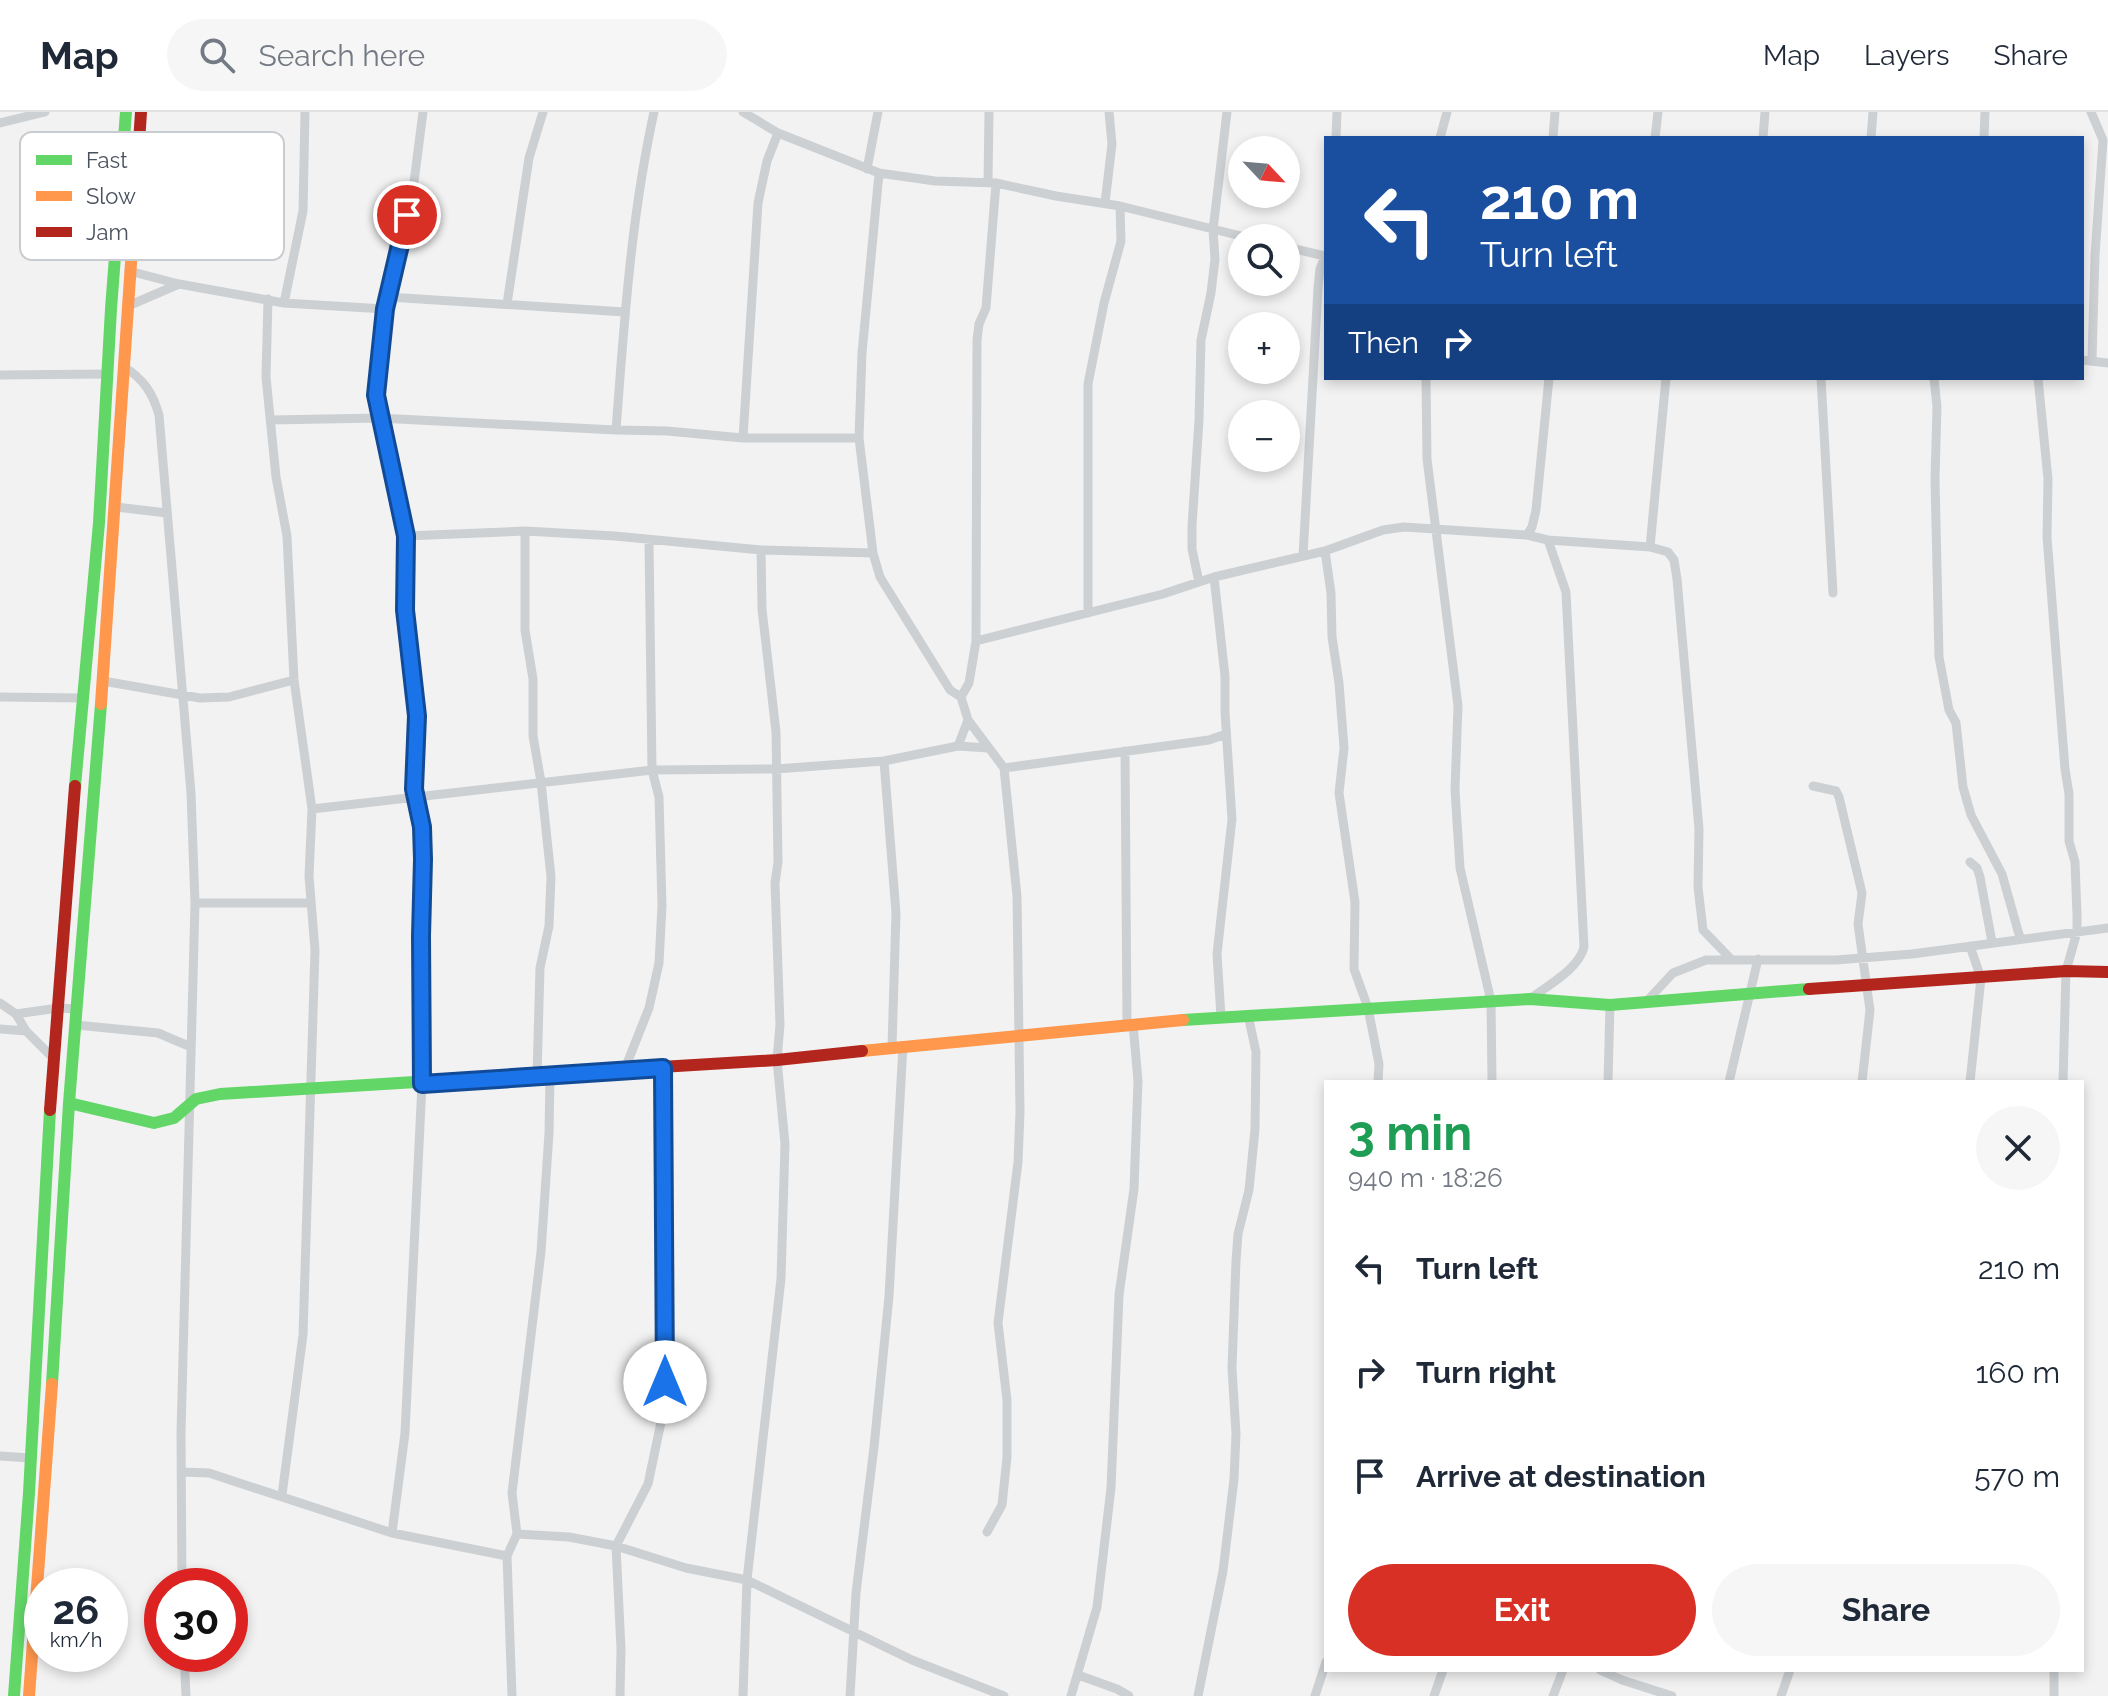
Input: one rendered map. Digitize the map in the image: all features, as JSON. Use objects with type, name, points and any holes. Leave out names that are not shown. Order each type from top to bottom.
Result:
[{"type":"main road","points":[[125,132],[126,112]]},
{"type":"main road","points":[[139,132],[141,112]]},
{"type":"main road","points":[[14,1696],[51,1133],[53,1058],[99,523],[116,260]]},
{"type":"main road","points":[[29,1696],[62,1254],[69,1103],[116,507],[130,260]]},
{"type":"main road","points":[[69,1103],[154,1123],[174,1118],[188,1104],[220,1094],[777,1060],[1020,1034],[1248,1015],[1530,999],[1610,1005],[1868,983],[2066,971],[2108,972]]},
{"type":"street","points":[[0,123],[45,112]]},
{"type":"street","points":[[284,303],[303,211],[305,112]]},
{"type":"street","points":[[392,1533],[405,1433],[422,1084],[423,859],[418,798],[414,789],[417,716],[405,610],[406,536],[376,395],[385,309],[413,190],[423,112]]},
{"type":"street","points":[[507,304],[529,158],[543,112]]},
{"type":"street","points":[[616,430],[640,176],[654,112]]},
{"type":"street","points":[[743,112],[778,133],[879,173],[935,181],[992,183],[1120,206],[1228,233]]},
{"type":"street","points":[[867,169],[878,112]]},
{"type":"street","points":[[961,697],[969,683],[976,641],[977,340],[979,324],[986,308],[992,183],[989,112]]},
{"type":"street","points":[[1105,203],[1112,144],[1109,112]]},
{"type":"street","points":[[1199,582],[1192,549],[1192,526],[1201,340],[1215,259],[1213,230],[1227,112]]},
{"type":"street","points":[[1336,136],[1337,112]]},
{"type":"street","points":[[1441,136],[1447,112]]},
{"type":"street","points":[[1553,136],[1555,112]]},
{"type":"street","points":[[1655,136],[1658,112]]},
{"type":"street","points":[[1763,136],[1765,112]]},
{"type":"street","points":[[1871,136],[1873,112]]},
{"type":"street","points":[[1984,136],[1985,112]]},
{"type":"street","points":[[2091,112],[2103,140],[2087,360],[2108,363]]},
{"type":"street","points":[[743,438],[758,203],[767,161],[778,133]]},
{"type":"street","points":[[879,173],[862,353],[859,438],[873,553],[880,577],[950,690],[961,697],[968,720],[1004,768],[1017,896],[1020,1034],[1018,1162],[998,1323],[1007,1400],[1006,1471],[1002,1505],[987,1532]]},
{"type":"street","points":[[1088,613],[1088,384],[1104,303],[1121,241],[1120,206]]},
{"type":"street","points":[[1300,250],[1324,255]]},
{"type":"street","points":[[1303,556],[1318,288],[1324,260]]},
{"type":"street","points":[[129,271],[179,284],[284,303],[385,309]]},
{"type":"street","points":[[128,306],[179,284]]},
{"type":"street","points":[[388,297],[625,312]]},
{"type":"street","points":[[268,299],[266,377],[276,477],[287,536],[294,680],[312,809],[309,876],[315,950],[303,1335],[282,1495]]},
{"type":"street","points":[[124,367],[153,393],[159,415],[191,793],[195,903],[188,1104],[182,1568]]},
{"type":"street","points":[[0,375],[108,374]]},
{"type":"street","points":[[1426,380],[1427,459],[1458,706],[1455,790],[1460,868],[1491,1001],[1492,1080]]},
{"type":"street","points":[[1527,535],[1536,510],[1549,380]]},
{"type":"street","points":[[1650,547],[1666,380]]},
{"type":"street","points":[[1821,380],[1833,593]]},
{"type":"street","points":[[1934,380],[1939,657],[1949,710],[1956,723],[1963,787],[1971,815],[2002,874],[2020,938]]},
{"type":"street","points":[[2038,380],[2048,479],[2047,537],[2069,794],[2069,841],[2075,862],[2077,932],[2066,971],[2063,1080]]},
{"type":"street","points":[[270,420],[379,418],[667,431],[743,438],[859,438]]},
{"type":"street","points":[[116,507],[167,513]]},
{"type":"street","points":[[976,641],[1214,577],[1325,551],[1383,530],[1404,527],[1527,535],[1548,540],[1650,547],[1668,552],[1674,560],[1677,579],[1699,829],[1698,887],[1703,930],[1730,958]]},
{"type":"street","points":[[406,536],[525,531],[761,550],[873,553]]},
{"type":"street","points":[[512,1696],[507,1556],[517,1534],[512,1493],[541,1252],[549,1133],[543,1076],[540,968],[550,906],[551,877],[533,736],[533,679],[525,630],[525,531]]},
{"type":"street","points":[[624,1071],[649,1008],[659,963],[662,906],[659,797],[652,770],[649,540]]},
{"type":"street","points":[[1530,999],[1575,963],[1584,947],[1566,592],[1548,540]]},
{"type":"street","points":[[743,1696],[747,1580],[781,1279],[785,1144],[777,1060],[780,1025],[775,883],[778,862],[776,732],[762,609],[761,550]]},
{"type":"street","points":[[1325,551],[1344,748],[1339,793],[1355,902],[1354,969],[1368,1008],[1379,1064],[1378,1080]]},
{"type":"street","points":[[1214,577],[1224,652],[1232,819],[1217,954],[1221,1017]]},
{"type":"street","points":[[103,681],[200,698],[229,697],[294,680]]},
{"type":"street","points":[[0,697],[82,698]]},
{"type":"street","points":[[958,746],[968,720]]},
{"type":"street","points":[[1004,768],[1209,740],[1226,734]]},
{"type":"street","points":[[312,809],[652,770],[776,769],[884,761],[958,746],[988,748]]},
{"type":"street","points":[[1071,1696],[1097,1607],[1111,1488],[1119,1295],[1134,1189],[1138,1081],[1130,1024],[1125,751]]},
{"type":"street","points":[[850,1696],[856,1593],[889,1296],[898,1046],[896,913],[884,761]]},
{"type":"street","points":[[1813,786],[1836,791],[1839,797],[1862,893],[1858,924],[1870,1010],[1862,1080]]},
{"type":"street","points":[[1970,862],[1977,868],[1980,877],[1992,942]]},
{"type":"street","points":[[195,903],[311,903]]},
{"type":"street","points":[[1646,1002],[1666,979],[1680,969],[1706,960],[1862,958],[2108,928]]},
{"type":"street","points":[[1970,946],[1981,978],[1970,1080]]},
{"type":"street","points":[[1729,1080],[1758,959]]},
{"type":"street","points":[[0,1003],[16,1014],[26,1031],[53,1058]]},
{"type":"street","points":[[1608,1080],[1610,1005]]},
{"type":"street","points":[[16,1014],[58,1008],[77,1009]]},
{"type":"street","points":[[1198,1696],[1223,1571],[1234,1479],[1236,1434],[1232,1368],[1236,1261],[1238,1234],[1249,1190],[1255,1129],[1256,1052],[1248,1015]]},
{"type":"street","points":[[76,1025],[158,1033],[191,1047]]},
{"type":"street","points":[[0,1029],[26,1031]]},
{"type":"street","points":[[620,1696],[616,1546],[648,1484],[664,1408],[666,1215],[663,1068]]},
{"type":"street","points":[[0,1456],[30,1458]]},
{"type":"street","points":[[181,1472],[209,1473],[392,1533],[507,1556]]},
{"type":"street","points":[[517,1534],[569,1537],[616,1546],[686,1568],[747,1580],[854,1634],[1004,1696]]},
{"type":"street","points":[[1315,1696],[1324,1668]]},
{"type":"street","points":[[185,1672],[186,1696]]},
{"type":"street","points":[[1434,1696],[1442,1672]]},
{"type":"street","points":[[1553,1696],[1562,1672]]},
{"type":"street","points":[[1604,1672],[1672,1696]]},
{"type":"street","points":[[1781,1696],[1789,1672]]},
{"type":"street","points":[[2054,1672],[2054,1696]]},
{"type":"street","points":[[1078,1675],[1129,1696]]},
{"type":"traffic: fast","points":[[124,132],[126,112]]},
{"type":"traffic: fast","points":[[75,786],[99,523],[115,260]]},
{"type":"traffic: fast","points":[[52,1384],[69,1103],[101,704]]},
{"type":"traffic: fast","points":[[1183,1020],[1530,999],[1610,1005],[1809,989]]},
{"type":"traffic: fast","points":[[69,1103],[154,1123],[174,1118],[196,1099],[220,1094],[512,1076]]},
{"type":"traffic: fast","points":[[14,1696],[29,1493],[50,1110]]},
{"type":"traffic: slow","points":[[101,704],[131,260]]},
{"type":"traffic: slow","points":[[862,1051],[1183,1020]]},
{"type":"traffic: slow","points":[[29,1696],[52,1384]]},
{"type":"traffic: jam","points":[[140,132],[141,112]]},
{"type":"traffic: jam","points":[[50,1110],[75,786]]},
{"type":"traffic: jam","points":[[1809,989],[2066,971],[2108,972]]},
{"type":"traffic: jam","points":[[512,1076],[777,1060],[862,1051]]},
{"type":"route","points":[[407,215],[385,309],[376,395],[406,536],[405,610],[417,716],[414,789],[422,827],[423,859],[422,1084],[663,1068],[665,1382]]}]
